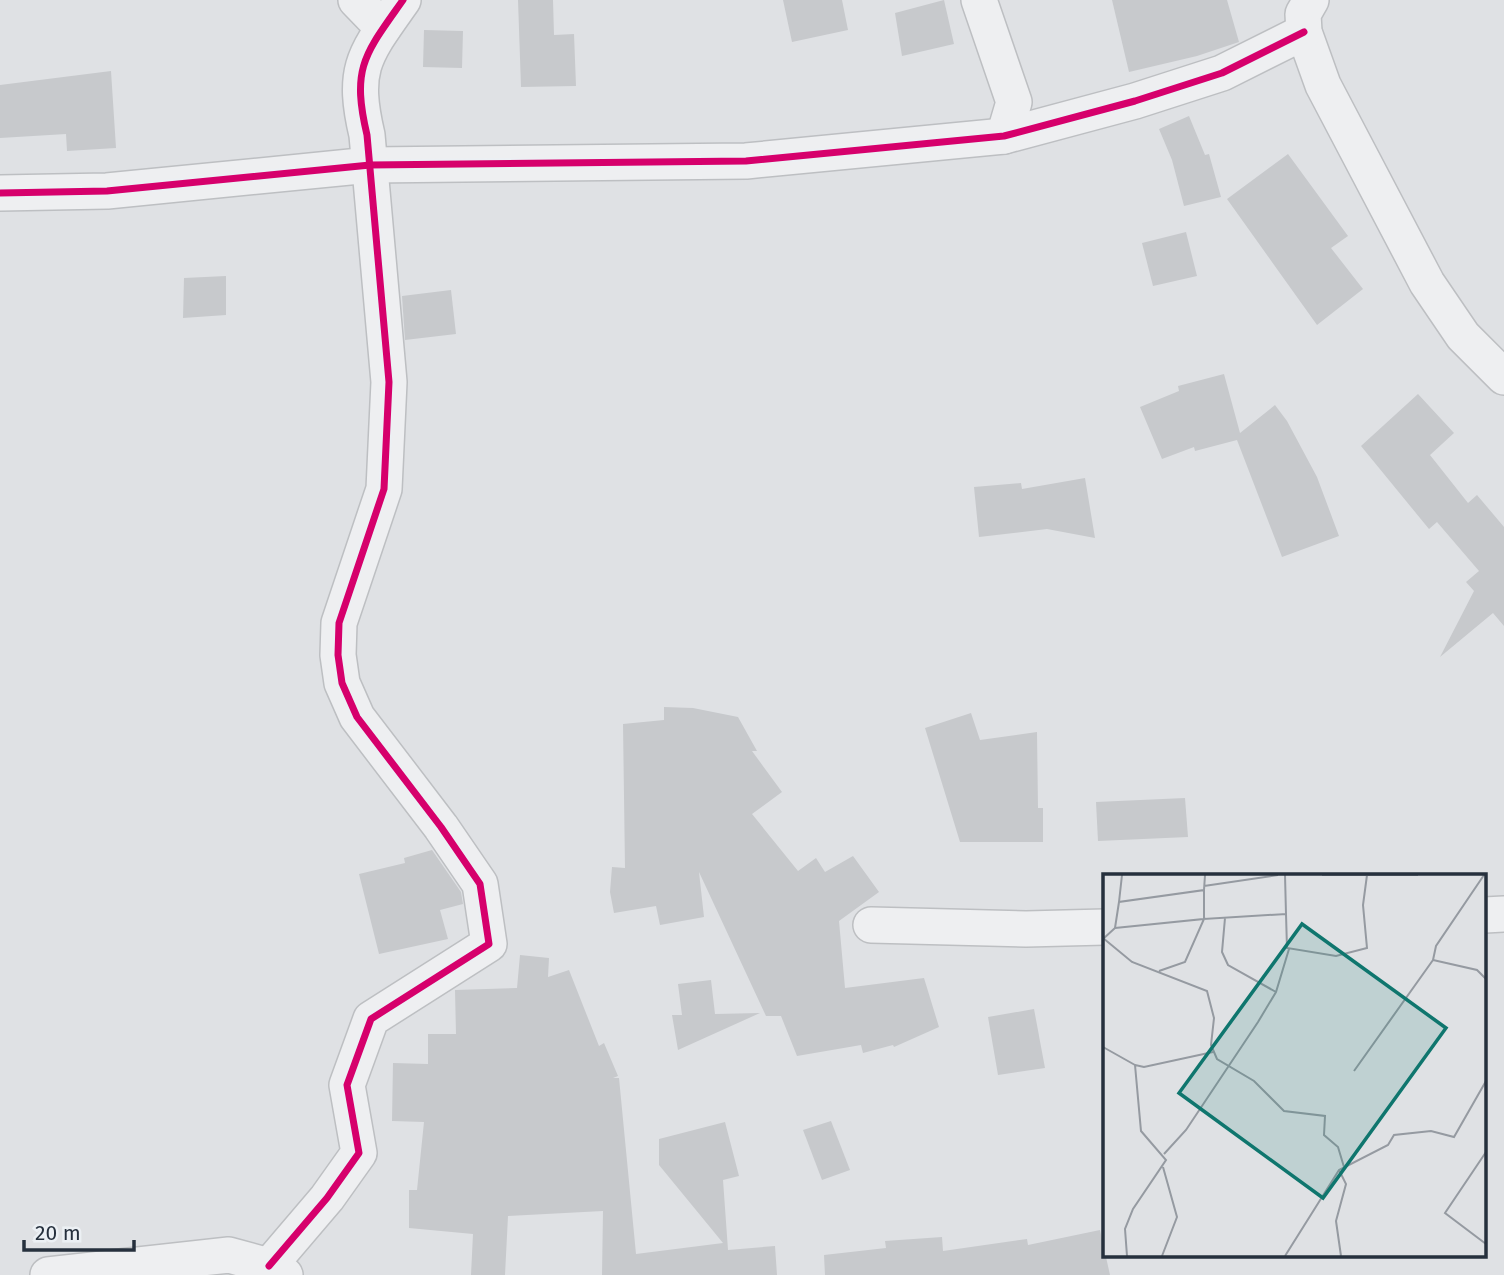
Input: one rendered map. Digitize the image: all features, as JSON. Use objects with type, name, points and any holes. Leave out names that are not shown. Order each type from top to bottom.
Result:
[{"type":"street","points":[[48,1275],[224,1265],[277,1271],[359,1153],[347,1085],[371,1019],[489,944],[480,884],[441,827],[357,717],[342,682],[338,655],[339,623],[384,489],[389,382],[367,135],[359,101],[360,74],[368,50],[393,14],[356,0]]},
{"type":"street","points":[[979,0],[1014,102],[1004,136]]},
{"type":"street","points":[[0,193],[107,191],[370,165],[747,160],[1004,136],[1135,101],[1222,73],[1308,16],[1323,85],[1427,283],[1463,336],[1504,377]]},
{"type":"street","points":[[1486,915],[1504,914]]},
{"type":"street","points":[[871,925],[1026,929],[1103,927]]},
{"type":"building","points":[[518,0],[553,0],[554,35],[574,34],[576,86],[521,87]]},
{"type":"building","points":[[783,0],[842,0],[848,30],[792,42]]},
{"type":"building","points":[[944,0],[954,44],[902,56],[895,13]]},
{"type":"building","points":[[1112,0],[1227,0],[1239,42],[1197,56],[1129,72]]},
{"type":"building","points":[[424,30],[463,31],[462,68],[423,67]]},
{"type":"building","points":[[111,71],[116,148],[67,151],[66,134],[0,138],[0,85]]},
{"type":"building","points":[[1189,116],[1205,155],[1209,154],[1221,197],[1184,206],[1172,160],[1159,129]]},
{"type":"building","points":[[1288,154],[1348,236],[1331,248],[1363,289],[1317,325],[1227,199]]},
{"type":"building","points":[[1186,232],[1197,276],[1153,286],[1142,243]]},
{"type":"building","points":[[226,276],[226,315],[183,318],[184,278]]},
{"type":"building","points":[[451,290],[456,334],[405,340],[402,296]]},
{"type":"building","points":[[1224,374],[1240,433],[1275,405],[1287,421],[1317,477],[1339,536],[1282,557],[1237,440],[1195,451],[1194,447],[1162,459],[1140,407],[1179,391],[1178,386]]},
{"type":"building","points":[[1418,394],[1454,433],[1430,455],[1468,503],[1477,495],[1504,527],[1504,626],[1493,613],[1440,657],[1474,591],[1466,582],[1479,571],[1437,522],[1429,529],[1361,446]]},
{"type":"building","points":[[1085,478],[1095,538],[1047,529],[979,537],[974,487],[1021,483],[1022,489]]},
{"type":"building","points":[[664,707],[693,708],[738,717],[757,751],[752,751],[782,792],[752,814],[798,871],[816,858],[825,872],[853,856],[879,892],[839,921],[845,988],[924,978],[939,1027],[894,1047],[893,1045],[863,1053],[861,1045],[797,1056],[781,1016],[766,1016],[699,872],[704,917],[660,925],[656,906],[614,913],[610,892],[612,867],[625,868],[623,724],[664,720]]},
{"type":"building","points":[[971,713],[980,740],[1037,732],[1038,808],[1043,808],[1043,842],[960,842],[925,728]]},
{"type":"building","points":[[1185,798],[1188,837],[1098,841],[1096,802]]},
{"type":"building","points":[[432,850],[461,892],[463,904],[440,910],[448,939],[379,954],[359,874],[405,863],[404,858]]},
{"type":"building","points":[[520,955],[549,958],[548,977],[569,970],[599,1046],[604,1043],[618,1076],[613,1078],[619,1078],[636,1254],[723,1243],[659,1165],[659,1139],[725,1122],[739,1176],[723,1180],[728,1250],[775,1246],[777,1275],[602,1275],[603,1211],[508,1216],[505,1275],[471,1275],[473,1234],[409,1228],[409,1190],[417,1190],[424,1122],[392,1121],[393,1063],[428,1064],[428,1034],[456,1034],[455,990],[517,988]]},
{"type":"building","points":[[711,980],[715,1014],[760,1013],[678,1050],[672,1015],[682,1015],[678,984]]},
{"type":"building","points":[[1034,1009],[1045,1068],[998,1075],[988,1017]]},
{"type":"building","points":[[831,1121],[850,1170],[822,1180],[803,1130]]},
{"type":"building","points":[[1100,1230],[1103,1258],[1106,1258],[1110,1275],[825,1275],[824,1255],[886,1248],[885,1241],[942,1237],[943,1251],[1027,1239],[1028,1245]]},
{"type":"cycle path","points":[[269,1266],[327,1198],[359,1153],[347,1085],[371,1019],[489,944],[480,884],[441,827],[357,717],[342,683],[338,655],[339,623],[384,489],[389,382],[367,135],[362,112],[361,77],[365,62],[379,34],[403,0]]},
{"type":"cycle path","points":[[0,193],[107,191],[370,165],[746,161],[1004,136],[1135,101],[1222,73],[1304,32]]}]
